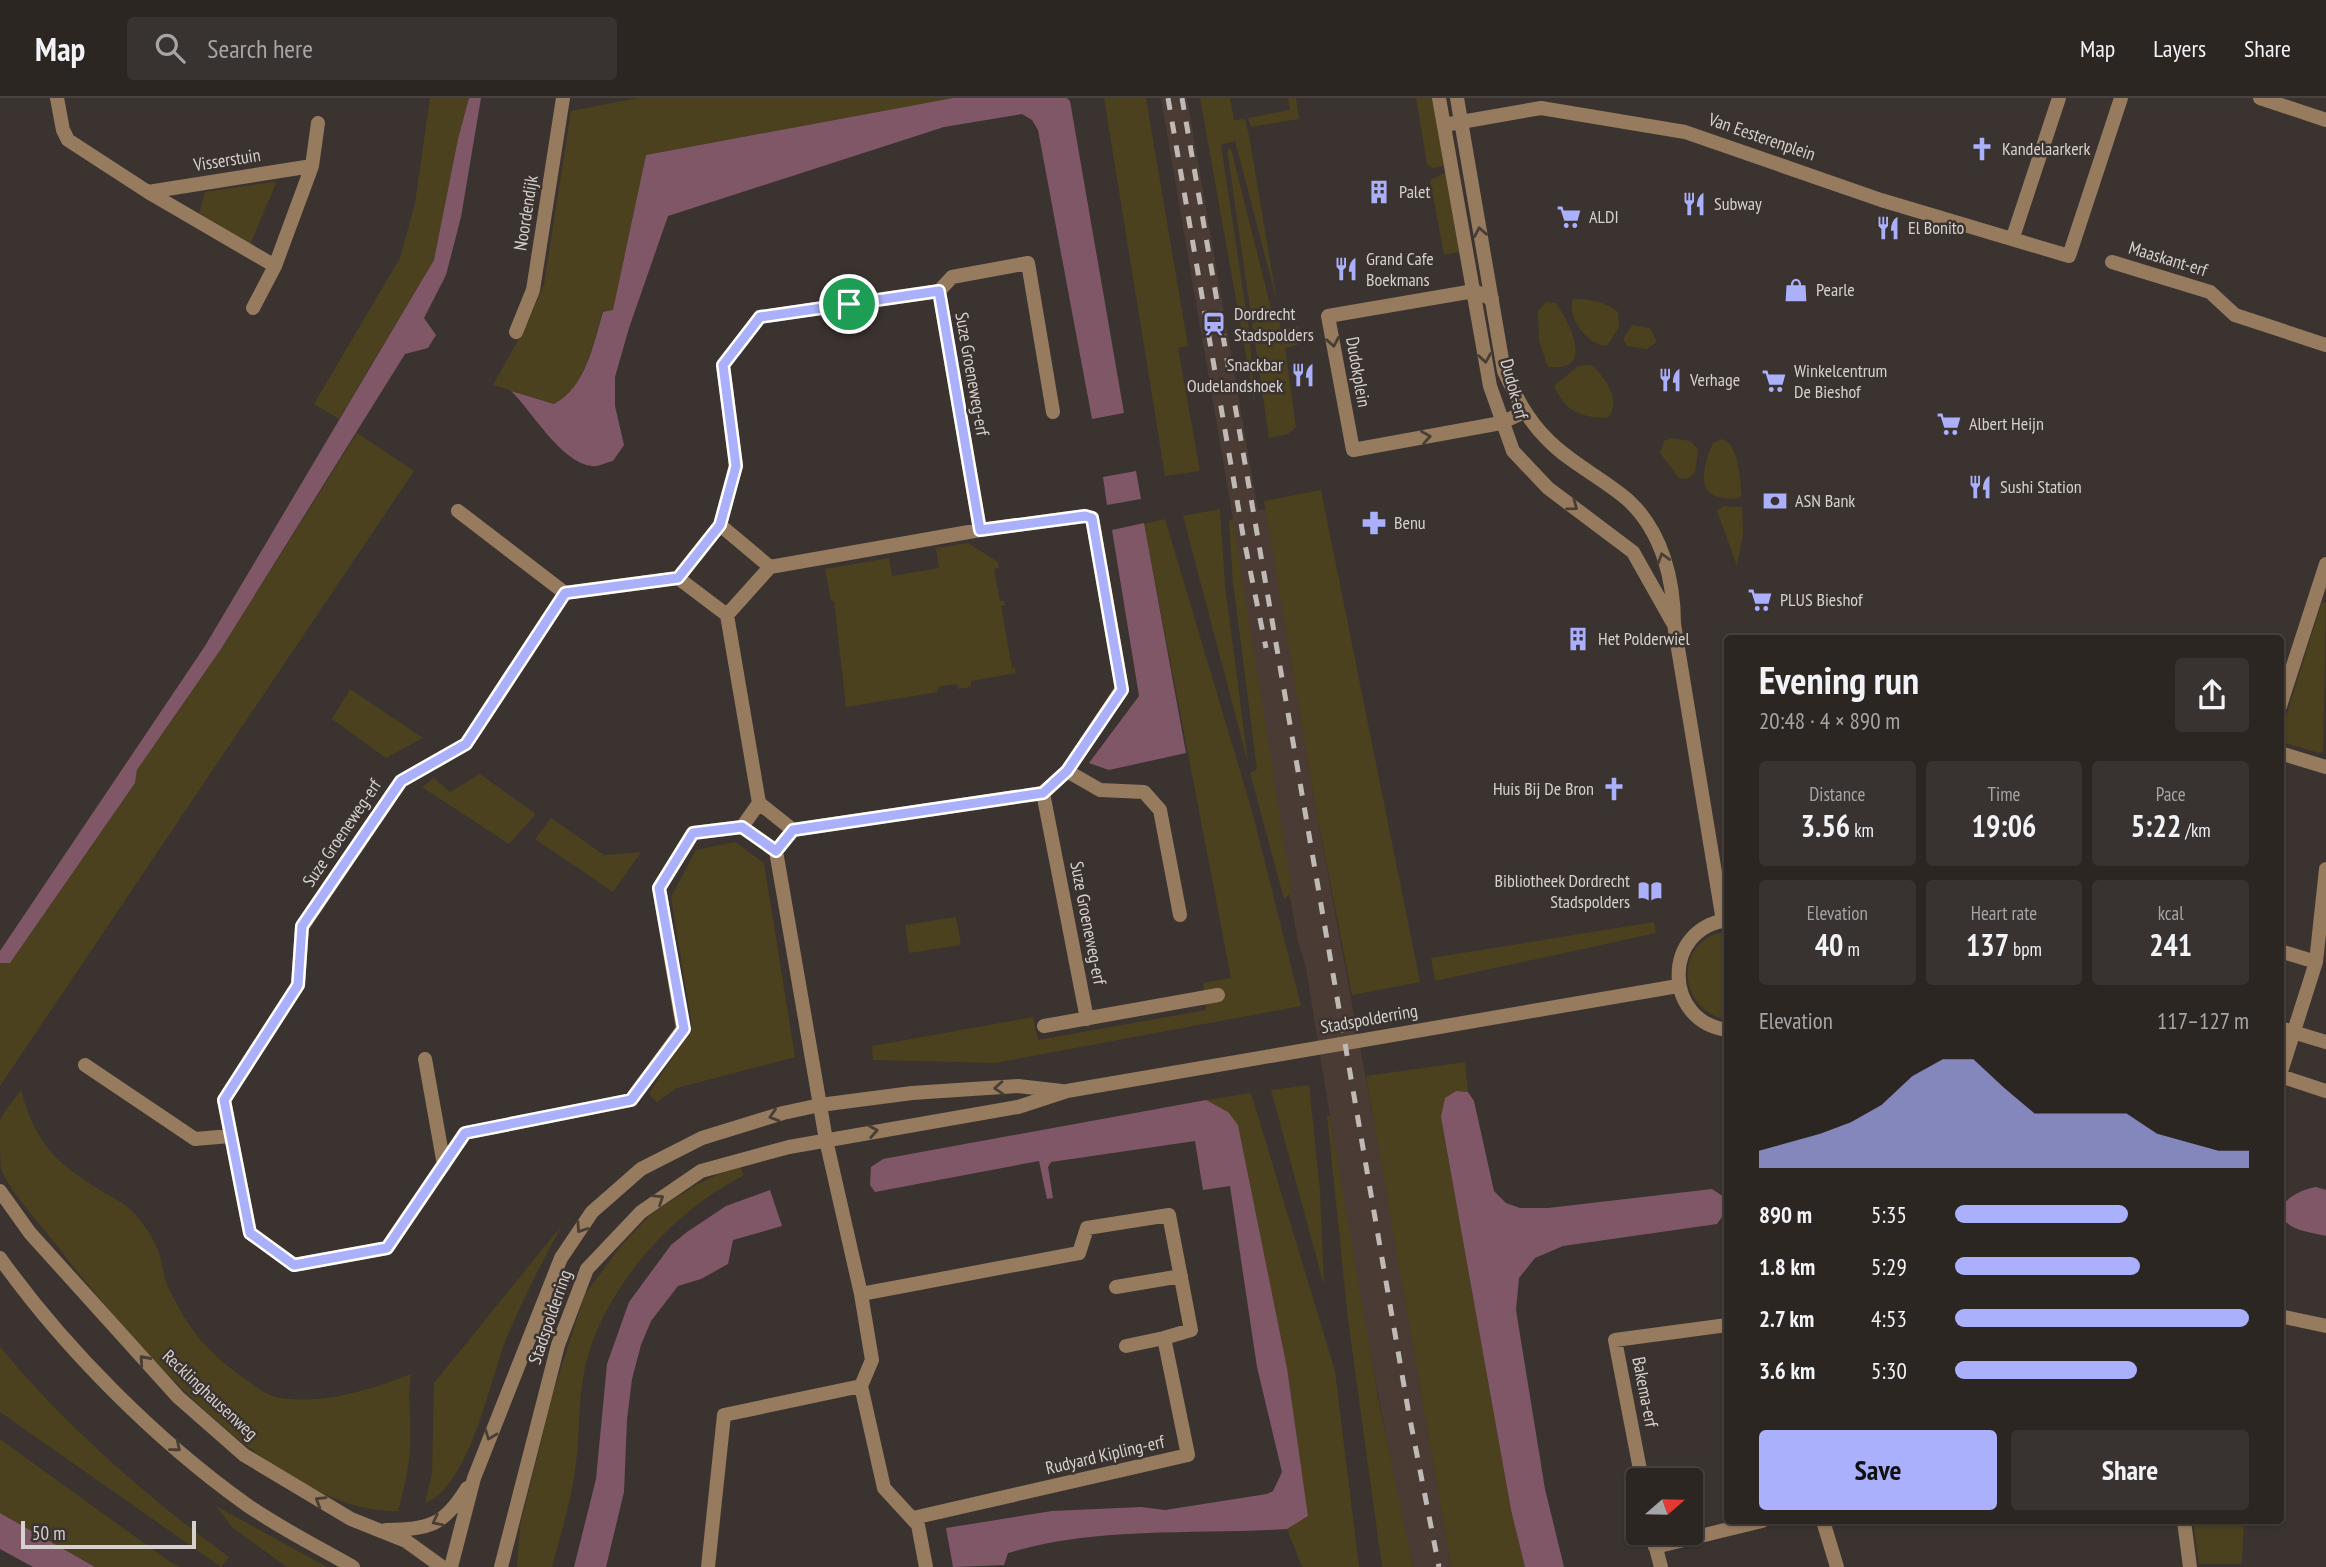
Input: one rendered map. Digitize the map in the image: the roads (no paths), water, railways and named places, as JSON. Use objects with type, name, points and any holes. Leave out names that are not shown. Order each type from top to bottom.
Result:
[{"type":"street","points":[[57,98],[63,130],[68,140],[148,192],[275,267]]},
{"type":"street","name":"Noordendijk","points":[[516,332],[533,290],[563,98]]},
{"type":"street","name":"Dudok-erf","points":[[1439,98],[1490,386],[1513,451],[1532,474],[1633,552],[1674,624]]},
{"type":"street","name":"Dudok-erf","points":[[1457,98],[1504,371],[1524,412],[1566,456],[1629,501],[1653,531],[1664,555],[1674,602],[1674,624],[1724,914]]},
{"type":"street","points":[[2013,237],[2059,98]]},
{"type":"street","name":"Van Eesterenplein","points":[[1444,125],[1541,108],[1685,132],[1881,200],[2013,237],[2069,256],[2121,98]]},
{"type":"street","points":[[2260,98],[2326,120]]},
{"type":"street","points":[[253,308],[275,267],[312,166],[318,123]]},
{"type":"street","name":"Visserstuin","points":[[148,192],[312,166]]},
{"type":"street","name":"Maaskant-erf","points":[[2112,262],[2210,292],[2235,315],[2326,345]]},
{"type":"street","points":[[939,291],[952,277],[1028,263],[1053,412]]},
{"type":"street","name":"Suze Groeneweg-erf","points":[[678,578],[720,525],[736,466],[723,365],[760,317],[939,291],[980,530]]},
{"type":"street","points":[[1474,291],[1492,299]]},
{"type":"street","name":"Dudokplein","points":[[1474,291],[1328,316],[1353,450],[1501,423]]},
{"type":"street","points":[[1501,423],[1524,412]]},
{"type":"street","points":[[458,511],[565,593],[678,578],[727,615],[759,803],[793,830]]},
{"type":"street","points":[[727,615],[770,567],[980,530],[1085,516],[1092,518],[1096,524],[1122,690],[1067,771],[1043,793],[793,830],[776,851]]},
{"type":"street","points":[[720,525],[770,567]]},
{"type":"street","points":[[2284,694],[2326,564]]},
{"type":"street","name":"Suze Groeneweg-erf","points":[[565,593],[466,744],[401,781],[302,926],[298,985],[224,1100],[250,1233],[294,1265],[387,1248],[465,1133],[631,1100],[684,1029],[659,888],[693,833],[742,827]]},
{"type":"street","points":[[2284,754],[2326,767]]},
{"type":"street","points":[[1067,771],[1100,790],[1144,792],[1160,810],[1180,915]]},
{"type":"street","name":"Suze Groeneweg-erf","points":[[1043,793],[1087,1019]]},
{"type":"street","points":[[759,803],[742,827],[776,851],[826,1140],[861,1294],[872,1360],[861,1386],[884,1488],[918,1525],[926,1567]]},
{"type":"street","points":[[2284,1065],[2316,962],[2326,869]]},
{"type":"street","points":[[1724,920],[1704,928],[1688,942],[1678,963],[1678,986],[1685,1004],[1698,1019],[1724,1030]]},
{"type":"street","points":[[2284,952],[2316,962]]},
{"type":"street","name":"Stadspolderring","points":[[500,1566],[558,1345],[587,1269],[641,1212],[701,1171],[826,1140],[1018,1107],[1067,1091],[1678,986]]},
{"type":"street","points":[[1044,1026],[1218,995]]},
{"type":"street","points":[[2284,1029],[2326,1042]]},
{"type":"street","points":[[425,1059],[444,1165]]},
{"type":"street","points":[[85,1065],[195,1139],[230,1136]]},
{"type":"street","points":[[2284,1077],[2326,1091]]},
{"type":"street","name":"Stadspolderring","points":[[451,1567],[474,1478],[561,1258],[592,1212],[641,1169],[702,1139],[783,1113],[820,1105],[912,1093],[1018,1086],[1067,1091]]},
{"type":"street","name":"Recklinghausenweg","points":[[0,1191],[30,1234],[178,1397],[244,1455],[351,1519],[406,1541],[442,1567]]},
{"type":"street","points":[[861,1294],[1079,1253],[1087,1228],[1169,1215],[1191,1330],[1126,1346]]},
{"type":"street","points":[[0,1258],[26,1294],[141,1419],[248,1505],[353,1567]]},
{"type":"street","points":[[1116,1287],[1181,1276]]},
{"type":"street","points":[[2284,1317],[2326,1326]]},
{"type":"street","name":"Bakema-erf","points":[[1640,1468],[1615,1340],[1724,1325]]},
{"type":"street","name":"Rudyard Kipling-erf","points":[[914,1518],[1188,1455],[1164,1338]]},
{"type":"street","points":[[708,1567],[724,1415],[861,1386]]},
{"type":"street","name":"Stadspolderring","points":[[381,1530],[421,1529],[441,1521],[459,1502],[474,1478]]},
{"type":"street","points":[[1703,1531],[1745,1524]]},
{"type":"street","points":[[1824,1524],[1838,1567]]},
{"type":"street","points":[[2184,1524],[2190,1567]]},
{"type":"street","points":[[1655,1545],[1661,1567]]},
{"type":"railway","points":[[1168,98],[1243,535],[1266,648]]},
{"type":"railway","points":[[1182,98],[1408,1409],[1439,1567]]},
{"type":"place","name":"Kandelaarkerk","points":[[1982,149]]},
{"type":"place","name":"Palet","points":[[1379,192]]},
{"type":"place","name":"Subway","points":[[1694,204]]},
{"type":"place","name":"ALDI","points":[[1569,217]]},
{"type":"place","name":"El Bonito","points":[[1888,228]]},
{"type":"place","name":"Grand Cafe Boekmans","points":[[1346,269]]},
{"type":"place","name":"Pearle","points":[[1796,290]]},
{"type":"place","name":"Dordrecht Stadspolders","points":[[1214,324]]},
{"type":"place","name":"Snackbar Oudelandshoek","points":[[1303,375]]},
{"type":"place","name":"Verhage","points":[[1670,380]]},
{"type":"place","name":"Winkelcentrum De Bieshof","points":[[1774,381]]},
{"type":"place","name":"Albert Heijn","points":[[1949,424]]},
{"type":"place","name":"Sushi Station","points":[[1980,487]]},
{"type":"place","name":"ASN Bank","points":[[1775,501]]},
{"type":"place","name":"Benu","points":[[1374,523]]},
{"type":"place","name":"PLUS Bieshof","points":[[1760,600]]},
{"type":"place","name":"Het Polderwiel","points":[[1578,639]]},
{"type":"place","name":"Huis Bij De Bron","points":[[1614,789]]},
{"type":"place","name":"Bibliotheek Dordrecht Stadspolders","points":[[1650,891]]}]
